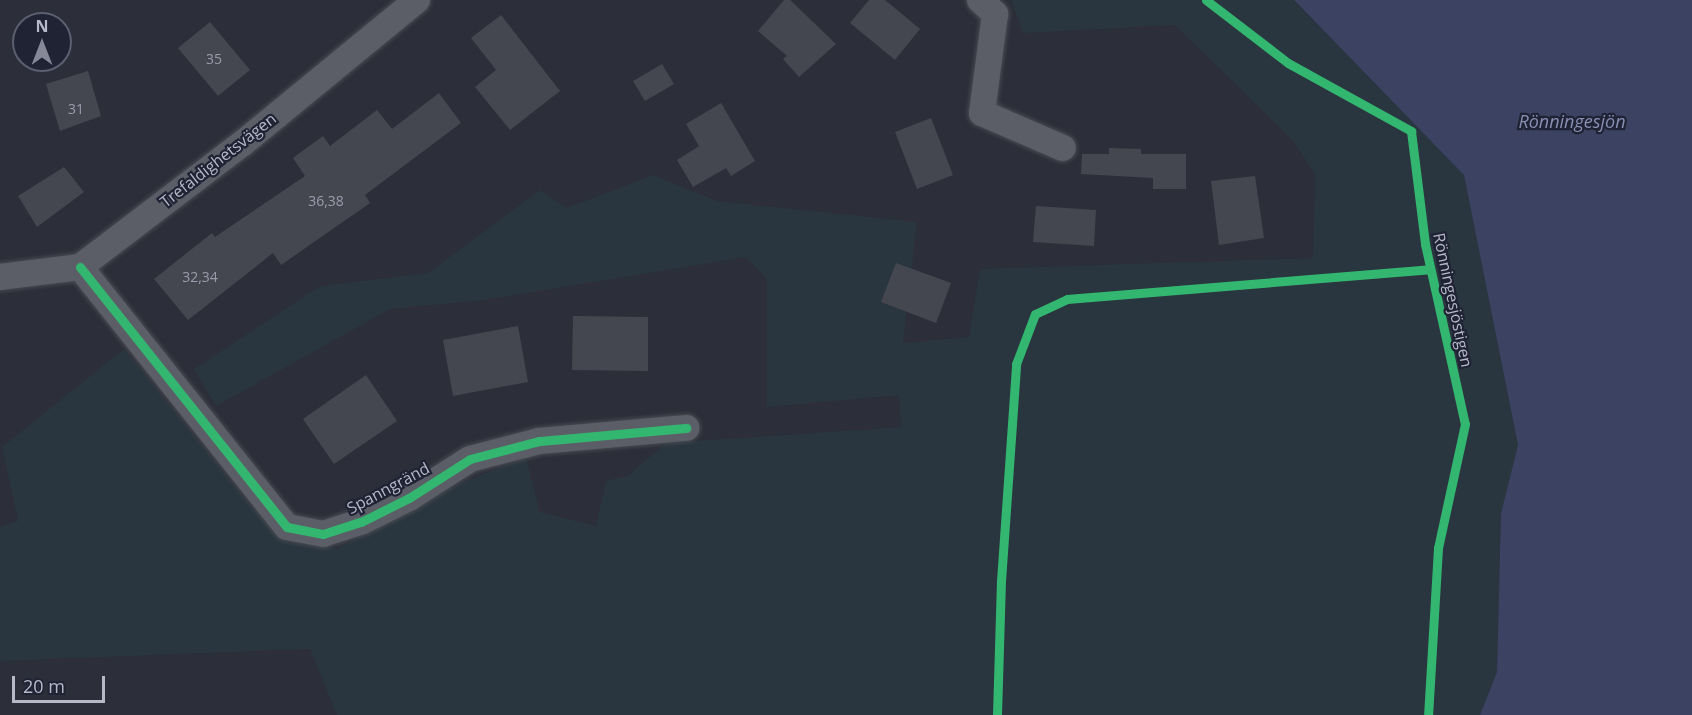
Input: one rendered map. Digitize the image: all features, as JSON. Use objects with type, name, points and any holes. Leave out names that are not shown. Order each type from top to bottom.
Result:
[{"type":"street","name":"Trefaldighetsvägen","points":[[80,267],[243,142],[417,0]]},
{"type":"street","points":[[980,0],[995,14],[982,113],[1063,148]]},
{"type":"street","points":[[0,277],[80,267]]},
{"type":"street","name":"Spanngränd","points":[[80,267],[287,526],[323,534],[362,522],[409,498],[470,459],[539,441],[686,428]]},
{"type":"shaded area","points":[[1011,0],[1293,0],[1464,174],[1518,445],[1501,513],[1497,672],[1480,715],[337,715],[310,649],[0,661],[0,527],[18,521],[2,447],[124,349],[251,507],[277,532],[337,549],[441,491],[526,457],[540,512],[596,526],[606,481],[629,475],[666,443],[901,427],[899,395],[767,407],[767,279],[746,257],[485,300],[390,309],[216,406],[194,369],[320,286],[428,273],[540,190],[567,208],[653,175],[717,201],[917,222],[903,343],[969,337],[980,269],[1313,258],[1315,174],[1294,142],[1175,25],[1023,33]]},
{"type":"water","name":"Rönningesjön","points":[[1294,0],[1692,0],[1692,715],[1480,715],[1497,672],[1501,513],[1518,445],[1464,175]]},
{"type":"building","points":[[784,0],[790,0],[836,44],[799,77],[783,59],[787,56],[758,31]]},
{"type":"building","points":[[869,0],[885,0],[920,29],[895,60],[850,23]]},
{"type":"building","points":[[501,15],[560,91],[510,130],[475,87],[496,70],[471,38]]},
{"type":"building","points":[[210,22],[250,70],[218,96],[178,48]]},
{"type":"building","points":[[662,64],[674,84],[645,101],[633,81]]},
{"type":"building","points":[[88,71],[101,116],[60,131],[46,84]]},
{"type":"building","points":[[439,93],[461,123],[365,195],[370,203],[281,265],[273,253],[188,320],[154,279],[212,233],[215,237],[305,176],[293,158],[323,136],[330,146],[377,110],[392,129]]},
{"type":"building","points":[[721,103],[755,161],[731,176],[726,168],[693,187],[677,160],[699,146],[686,124]]},
{"type":"building","points":[[931,118],[953,175],[917,189],[895,132]]},
{"type":"building","points":[[1109,148],[1141,149],[1141,154],[1186,154],[1186,189],[1153,189],[1153,178],[1081,174],[1082,154],[1109,154]]},
{"type":"building","points":[[64,167],[84,192],[37,227],[18,196]]},
{"type":"building","points":[[1255,176],[1264,238],[1219,245],[1211,181]]},
{"type":"building","points":[[1036,206],[1096,210],[1094,246],[1033,242]]},
{"type":"building","points":[[896,263],[951,283],[936,323],[881,302]]},
{"type":"building","points":[[573,316],[648,317],[648,371],[572,370]]},
{"type":"building","points":[[518,326],[528,382],[453,396],[443,340]]},
{"type":"building","points":[[366,375],[397,421],[334,464],[303,419]]},
{"type":"cycle path","name":"Rönningesjöstigen","points":[[1206,0],[1288,63],[1411,131],[1425,244],[1465,424],[1438,548],[1428,715]]},
{"type":"cycle path","points":[[80,267],[287,527],[323,534],[361,522],[409,498],[470,459],[539,441],[686,428]]},
{"type":"cycle path","name":"Rönningesjöstigen","points":[[997,715],[1001,581],[1016,364],[1035,314],[1067,299],[1430,269]]}]
